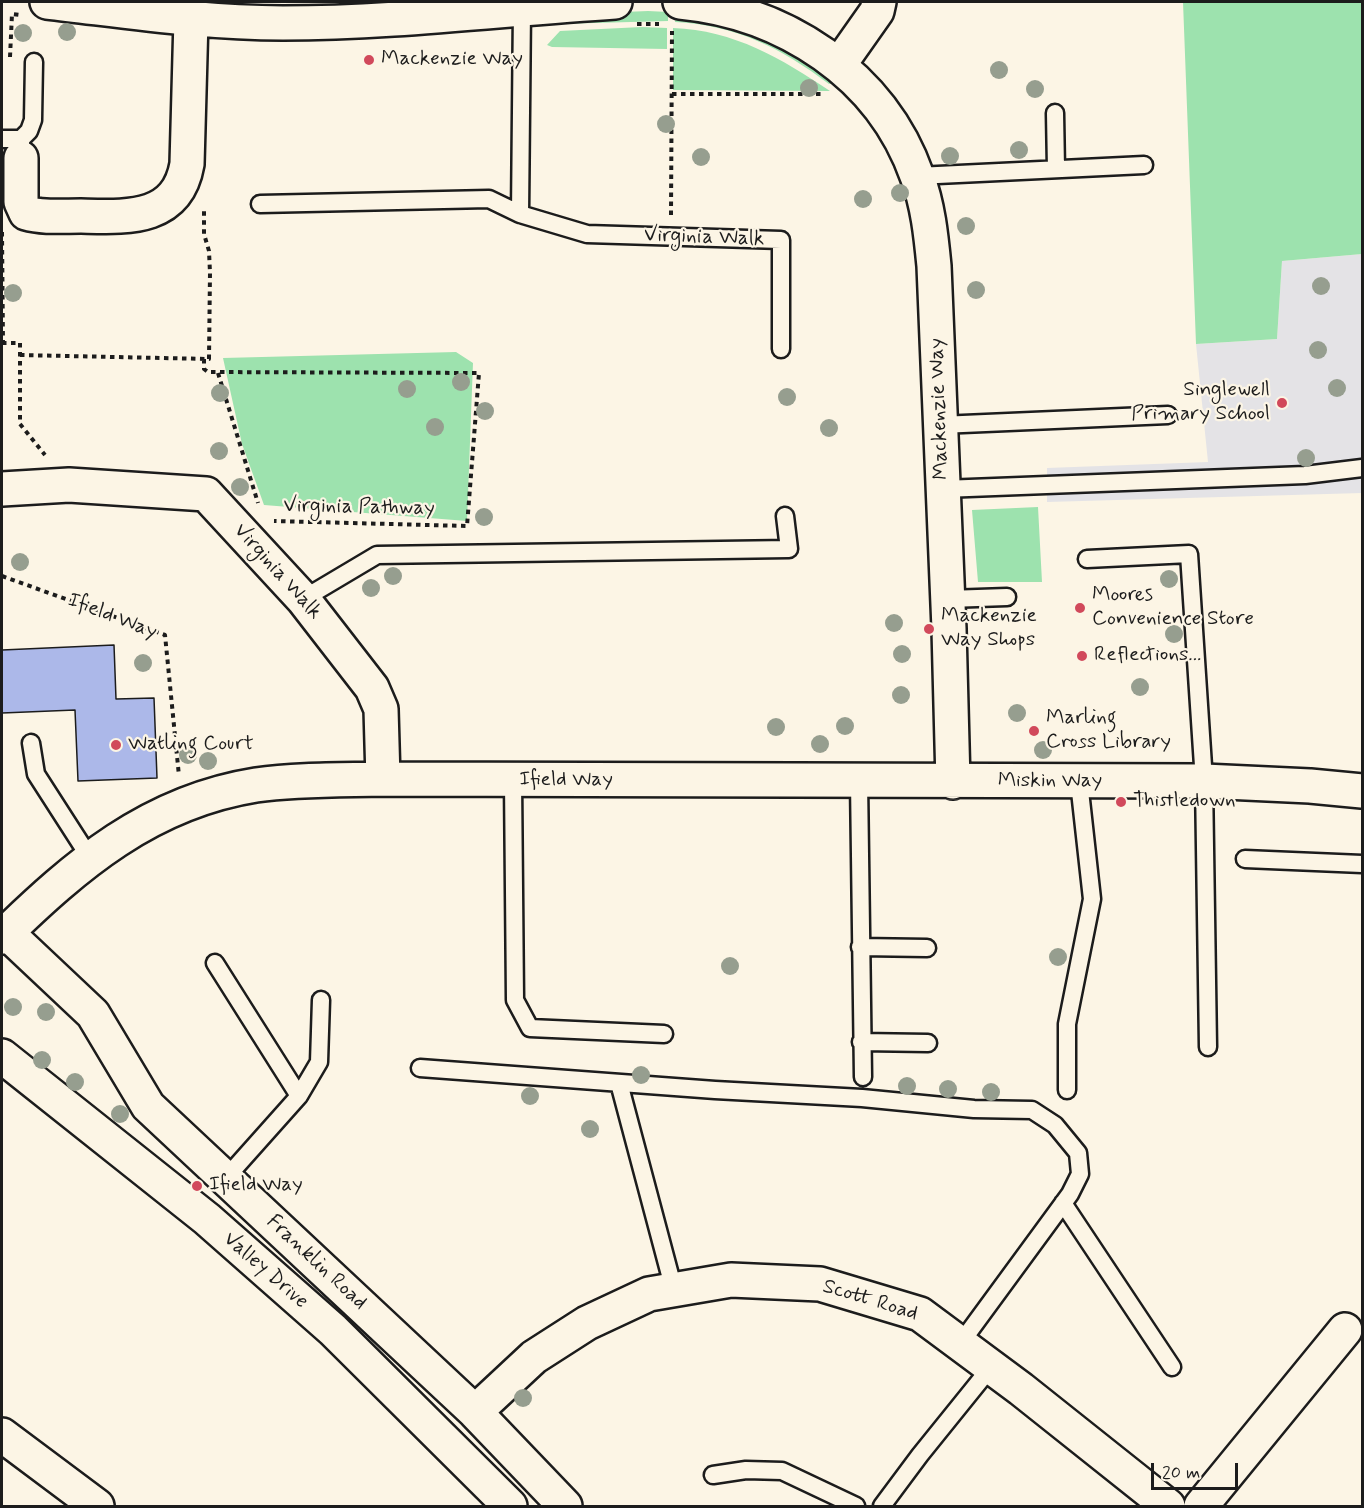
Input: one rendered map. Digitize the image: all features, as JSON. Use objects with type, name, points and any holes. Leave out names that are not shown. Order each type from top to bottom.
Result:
[{"type":"street","points":[[838,65],[877,11],[879,2]]},
{"type":"street","name":"Mackenzie Way","points":[[671,16],[705,4],[777,26],[811,44],[838,65],[868,94],[891,123],[917,176],[929,219],[934,266],[953,782]]},
{"type":"street","points":[[35,8],[283,23],[364,11],[522,8],[623,13]]},
{"type":"street","points":[[15,145],[22,205],[28,213],[51,216],[129,216],[153,211],[172,198],[182,184],[187,164],[191,19]]},
{"type":"street","name":"Virginia Walk","points":[[2,489],[69,485],[206,494],[303,599],[366,677],[381,709],[383,779]]},
{"type":"street","name":"Ifield Way","points":[[4,935],[90,858],[134,828],[183,806],[220,794],[274,783],[383,779],[953,782]]},
{"type":"street","name":"Miskin Way","points":[[953,782],[1204,781],[1362,791]]},
{"type":"street","name":"Franklin Road","points":[[4,935],[93,1014],[148,1106],[475,1412],[565,1506]]},
{"type":"street","name":"Valley Drive","points":[[2,1056],[207,1219],[333,1330],[510,1506]]},
{"type":"street","name":"Scott Road","points":[[475,1412],[534,1358],[587,1323],[649,1294],[731,1280],[820,1284],[920,1314],[1168,1506]]},
{"type":"street","points":[[1201,1506],[1345,1330]]},
{"type":"street","points":[[2,1435],[98,1506]]},
{"type":"lane","points":[[520,214],[522,8]]},
{"type":"lane","points":[[15,145],[29,131],[33,120],[34,62]]},
{"type":"lane","points":[[1055,113],[1056,169]]},
{"type":"lane","points":[[917,176],[1144,165]]},
{"type":"lane","name":"Virginia Walk","points":[[260,204],[489,199],[520,214],[587,234],[781,240],[781,349]]},
{"type":"lane","points":[[940,425],[1168,416]]},
{"type":"lane","points":[[943,489],[1293,476],[1362,468]]},
{"type":"lane","points":[[303,599],[377,555],[789,549],[785,516]]},
{"type":"lane","points":[[1087,559],[1189,554],[1204,781],[1208,1047]]},
{"type":"lane","points":[[948,599],[1007,597]]},
{"type":"lane","points":[[31,743],[36,774],[90,858]]},
{"type":"lane","points":[[513,781],[515,1000],[530,1028],[664,1034]]},
{"type":"lane","points":[[860,781],[863,1077]]},
{"type":"lane","points":[[1067,1090],[1067,1024],[1092,899],[1079,782]]},
{"type":"lane","points":[[1245,859],[1362,864]]},
{"type":"lane","points":[[860,947],[927,948]]},
{"type":"lane","points":[[215,963],[299,1096]]},
{"type":"lane","points":[[225,1179],[299,1096],[319,1062],[321,1000]]},
{"type":"lane","points":[[861,1042],[928,1043]]},
{"type":"lane","points":[[420,1068],[862,1098],[974,1109],[1032,1110],[1055,1125],[1078,1153],[1080,1174],[1063,1203],[960,1344]]},
{"type":"lane","points":[[619,1083],[674,1290]]},
{"type":"lane","points":[[1063,1203],[1172,1367]]},
{"type":"lane","points":[[882,1506],[991,1367]]},
{"type":"lane","points":[[713,1475],[746,1470],[782,1471],[856,1506]]},
{"type":"path","points":[[10,67],[12,14],[35,8]]},
{"type":"path","points":[[623,13],[671,16],[671,237]]},
{"type":"path","points":[[672,94],[868,94]]},
{"type":"path","points":[[20,355],[209,359],[209,251],[204,232],[204,196]]},
{"type":"path","points":[[2,227],[2,343],[20,343],[20,424],[69,485]]},
{"type":"path","points":[[204,359],[204,370],[218,373]]},
{"type":"path","name":"Virginia Pathway","points":[[261,513],[218,373],[479,373],[467,526],[266,521]]},
{"type":"path","name":"Ifield Way","points":[[2,576],[165,635],[183,806]]},
{"type":"shaded area","name":"Singlewell Primary School","points":[[1362,254],[1362,493],[1047,502],[1047,468],[1208,462],[1196,344],[1277,339],[1282,261]]},
{"type":"green space","points":[[1183,2],[1362,2],[1362,254],[1282,261],[1277,339],[1196,344]]},
{"type":"green space","points":[[676,11],[768,36],[840,83],[829,84],[775,49],[738,33],[697,24],[675,22]]},
{"type":"green space","points":[[668,12],[668,21],[557,24],[577,14]]},
{"type":"green space","points":[[667,28],[667,49],[552,47],[547,45],[560,31]]},
{"type":"green space","points":[[673,28],[717,34],[737,40],[794,68],[830,91],[673,90]]},
{"type":"green space","points":[[456,352],[473,363],[467,521],[264,505],[242,444],[223,358]]},
{"type":"green space","points":[[1038,507],[1042,582],[978,582],[972,510]]},
{"type":"building","name":"Watling Court","points":[[114,645],[116,699],[154,698],[157,778],[78,781],[75,710],[2,713],[2,650]]},
{"type":"place","name":"Mackenzie Way","points":[[369,60]]},
{"type":"place","name":"Singlewell Primary School","points":[[1282,403]]},
{"type":"place","name":"Moores Convenience Store","points":[[1080,608]]},
{"type":"place","name":"Mackenzie Way Shops","points":[[929,629]]},
{"type":"place","name":"Reflections...","points":[[1082,656]]},
{"type":"place","name":"Marling Cross Library","points":[[1034,731]]},
{"type":"place","name":"Watling Court","points":[[116,745]]},
{"type":"place","name":"Thistledown","points":[[1121,802]]},
{"type":"place","name":"Ifield Way","points":[[197,1186]]}]
